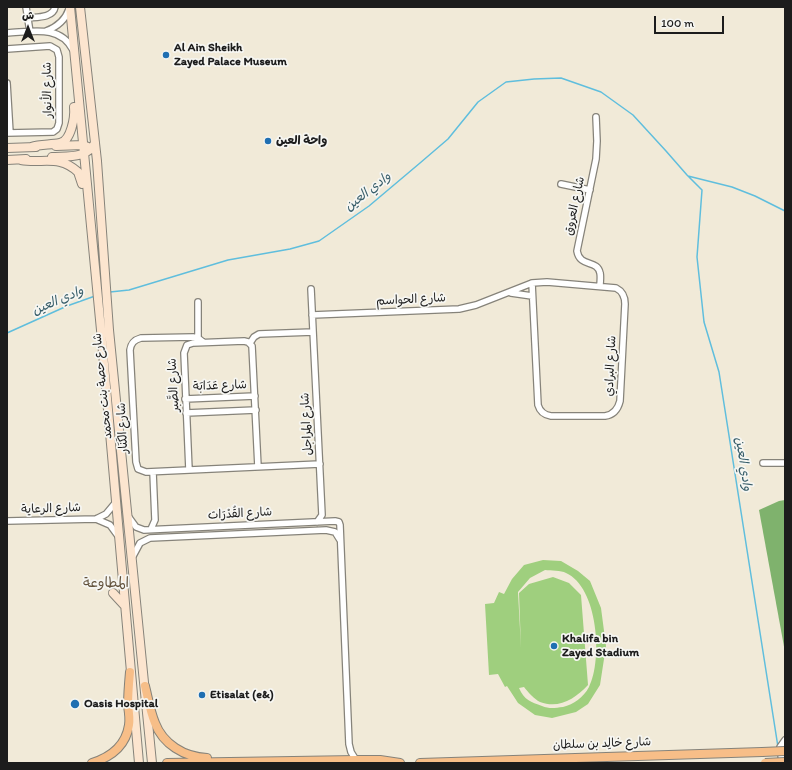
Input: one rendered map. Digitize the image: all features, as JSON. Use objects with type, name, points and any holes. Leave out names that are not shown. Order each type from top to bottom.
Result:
[{"type":"main road","name":"شارع حصة بنت محمد","points":[[70,7],[92,244],[105,330],[128,516],[152,763]]},
{"type":"main road","name":"شارع حصة بنت محمد","points":[[80,7],[102,244],[105,330],[116,502],[139,763]]},
{"type":"main road","points":[[31,147],[43,144],[60,143],[67,138],[74,119],[74,97],[77,87]]},
{"type":"main road","points":[[7,148],[83,146],[94,148]]},
{"type":"main road","points":[[21,160],[84,155],[94,148]]},
{"type":"main road","points":[[7,160],[55,160],[76,170],[80,174],[84,197],[89,211]]},
{"type":"main road","points":[[113,593],[125,606]]},
{"type":"main road","points":[[92,763],[102,760],[114,752],[121,745],[126,735],[129,721],[128,696],[130,672]]},
{"type":"main road","points":[[144,686],[152,717],[157,728],[164,738],[177,749],[199,758],[258,760],[269,762]]},
{"type":"main road","name":"شارع خالِد بن سلطان","points":[[420,763],[785,751]]},
{"type":"main road","points":[[167,763],[380,760],[400,763]]},
{"type":"main road","points":[[765,763],[785,762]]},
{"type":"street","points":[[26,7],[30,32]]},
{"type":"street","points":[[28,18],[50,15],[54,12],[55,7]]},
{"type":"street","points":[[7,33],[46,31],[54,28],[61,22],[70,7]]},
{"type":"street","points":[[46,31],[61,36],[69,44],[74,54]]},
{"type":"street","name":"شارع الأنوار","points":[[7,48],[52,47],[57,50],[59,57],[59,128],[53,132],[8,133]]},
{"type":"street","points":[[7,83],[8,133]]},
{"type":"street","name":"شارع العروق","points":[[596,118],[597,153],[577,251],[578,257],[582,261],[598,268],[600,273],[600,286]]},
{"type":"street","points":[[561,184],[590,190]]},
{"type":"street","name":"شارع البرادي","points":[[507,293],[532,283],[547,282],[613,287],[618,289],[624,295],[625,301],[620,401],[616,410],[608,415],[551,416],[546,415],[540,410],[538,405],[532,283]]},
{"type":"street","name":"شارع المراجل","points":[[311,289],[322,515]]},
{"type":"street","points":[[507,293],[532,296]]},
{"type":"street","name":"شارع الحواسم","points":[[312,315],[459,309],[476,305],[507,293]]},
{"type":"street","points":[[198,302],[198,338],[203,342]]},
{"type":"street","points":[[258,467],[253,350],[250,343],[254,337],[259,334],[313,332]]},
{"type":"street","name":"شارع الكَنَار","points":[[198,338],[193,336],[141,338],[136,340],[131,346],[136,462],[138,468],[142,471],[153,472],[320,464]]},
{"type":"street","name":"شارع الصَّبر","points":[[189,470],[184,349],[191,343],[244,341],[250,343]]},
{"type":"street","name":"شارع عَدَابَة","points":[[186,399],[255,396]]},
{"type":"street","points":[[186,413],[256,410]]},
{"type":"street","points":[[763,463],[785,463]]},
{"type":"street","points":[[151,529],[155,520],[153,472]]},
{"type":"street","name":"شارع الرعاية","points":[[96,519],[106,514],[116,502]]},
{"type":"street","points":[[317,522],[322,515],[329,521],[331,530],[337,535],[340,541]]},
{"type":"street","name":"شارع القُدْرَات","points":[[128,516],[138,528],[151,529],[329,521],[336,521],[340,523],[341,526]]},
{"type":"street","name":"شارع الرعاية","points":[[7,521],[96,519],[110,525],[119,538]]},
{"type":"street","points":[[155,520],[162,529]]},
{"type":"street","points":[[331,530],[341,526],[340,541],[349,744],[351,752],[356,760]]},
{"type":"street","points":[[179,528],[179,536]]},
{"type":"street","name":"شارع القُدْرَات","points":[[132,558],[138,545],[144,540],[150,538],[331,530]]},
{"type":"street","points":[[782,763],[780,747],[785,740]]},
{"type":"green space","points":[[785,500],[785,652],[759,510],[779,501]]},
{"type":"green space","points":[[543,560],[561,561],[578,571],[590,581],[601,608],[606,646],[600,685],[588,704],[576,712],[552,718],[535,715],[518,703],[507,686],[505,687],[498,674],[489,675],[485,604],[494,603],[499,592],[504,594],[512,579],[524,565]],"holes":[[[545,570],[564,572],[577,581],[585,593],[591,608],[595,625],[596,660],[589,687],[581,697],[571,704],[555,708],[545,707],[531,702],[523,695],[519,688],[524,687],[540,702],[554,704],[566,701],[578,695],[588,685],[581,595],[569,583],[553,577],[529,584],[519,593],[521,648],[518,592],[530,578]]]},
{"type":"waterway","name":"وادي العين","points":[[110,292],[129,290],[228,260],[290,249],[319,241],[369,206],[420,163],[448,139],[478,102],[506,82],[561,78],[601,92],[633,115],[702,190],[697,257],[704,322],[719,372],[778,747]]},
{"type":"waterway","name":"وادي العين","points":[[688,176],[732,187],[755,196],[785,211]]},
{"type":"waterway","name":"وادي العين","points":[[7,333],[67,306],[95,296]]},
{"type":"place","name":"Al Ain Sheikh Zayed Palace Museum","points":[[166,55]]},
{"type":"place","name":"واحة العين","points":[[268,141]]},
{"type":"place","name":"Khalifa bin Zayed Stadium","points":[[554,646]]},
{"type":"place","name":"Etisalat (e&)","points":[[202,695]]},
{"type":"place","name":"Oasis Hospital","points":[[75,704]]},
{"type":"district","name":"المطاوعة","points":[[106,583]]}]
